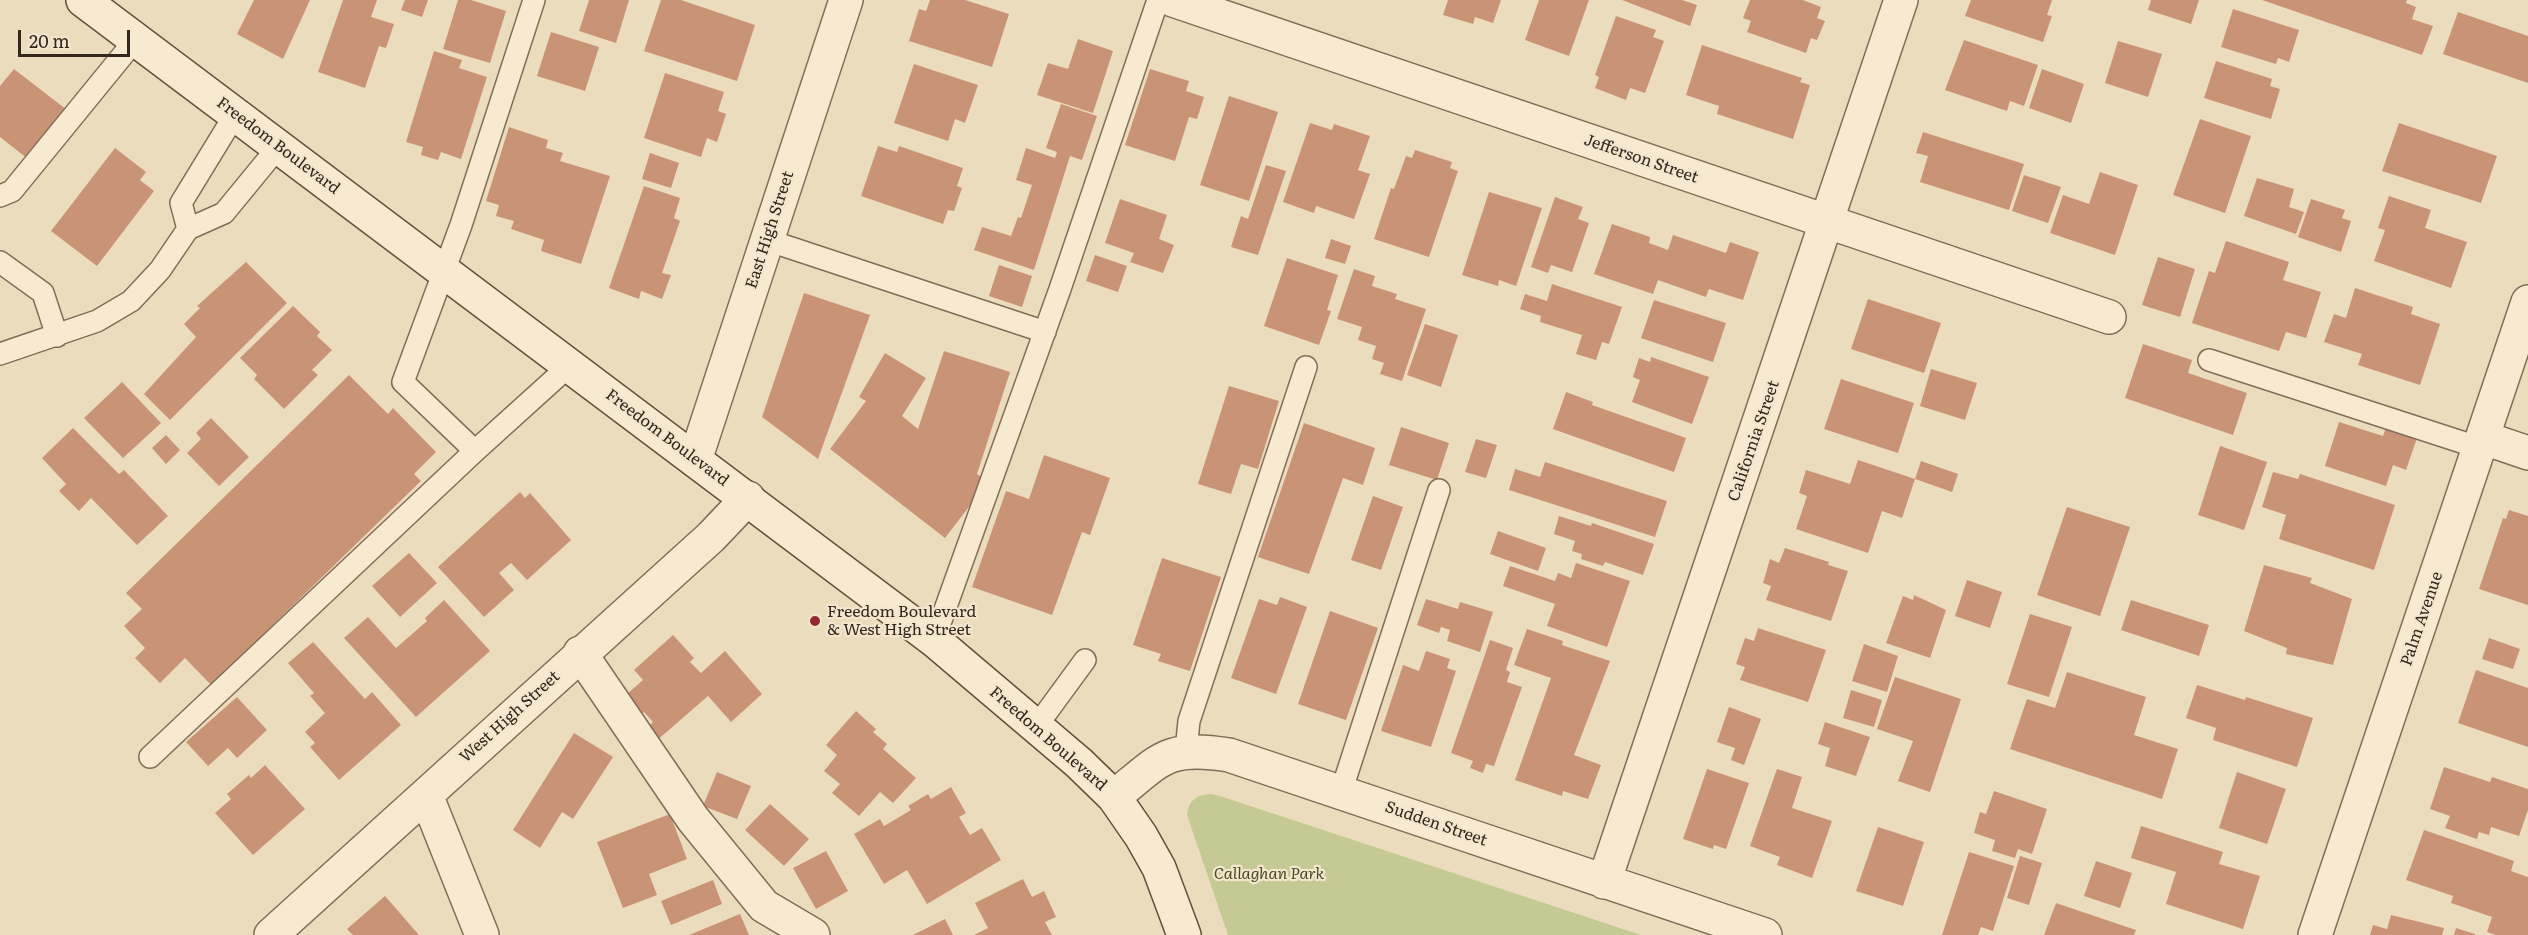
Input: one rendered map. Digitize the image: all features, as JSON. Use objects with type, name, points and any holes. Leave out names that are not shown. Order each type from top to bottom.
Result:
[{"type":"street","name":"Freedom Boulevard","points":[[82,0],[236,113],[444,273],[748,498],[934,640],[1114,797],[1141,836],[1159,868],[1184,935]]},
{"type":"street","name":"East High Street","points":[[695,460],[846,0]]},
{"type":"street","name":"Jefferson Street","points":[[1173,0],[2109,317]]},
{"type":"street","name":"California Street","points":[[1604,882],[1828,223],[1901,0]]},
{"type":"street","name":"Palm Avenue","points":[[2315,935],[2528,302]]},
{"type":"street","points":[[2482,443],[2528,453]]},
{"type":"street","name":"West High Street","points":[[271,935],[580,653],[711,537],[748,498]]},
{"type":"street","points":[[580,653],[693,819],[767,921],[813,935]]},
{"type":"street","name":"Sudden Street","points":[[1114,797],[1164,756],[1186,751],[1229,755],[1766,935]]},
{"type":"street","points":[[426,795],[482,935]]},
{"type":"lane","points":[[475,451],[403,382],[444,273],[534,0]]},
{"type":"lane","points":[[934,640],[1045,332],[1158,0]]},
{"type":"lane","points":[[0,196],[12,191],[136,39]]},
{"type":"lane","points":[[188,229],[181,203],[236,113]]},
{"type":"lane","points":[[0,354],[97,321],[131,301],[160,270],[188,229],[224,213],[279,146]]},
{"type":"lane","points":[[767,240],[1045,332]]},
{"type":"lane","points":[[0,262],[43,293],[57,336]]},
{"type":"lane","points":[[2210,360],[2482,443]]},
{"type":"lane","points":[[150,757],[475,451],[569,366]]},
{"type":"lane","points":[[1186,751],[1191,712],[1306,367]]},
{"type":"lane","points":[[1341,792],[1439,490]]},
{"type":"lane","points":[[1036,727],[1085,660]]},
{"type":"green space","name":"Callaghan Park","points":[[1212,794],[1641,935],[1228,935],[1187,815],[1195,799],[1202,795]]},
{"type":"building","points":[[254,0],[310,0],[283,59],[237,34]]},
{"type":"building","points":[[343,0],[377,0],[371,17],[394,24],[386,48],[379,46],[365,88],[318,72]]},
{"type":"building","points":[[405,0],[428,0],[422,17],[401,10]]},
{"type":"building","points":[[458,0],[471,0],[506,11],[490,63],[443,49]]},
{"type":"building","points":[[589,0],[629,0],[616,43],[579,31]]},
{"type":"building","points":[[661,0],[681,0],[755,25],[737,81],[644,51]]},
{"type":"building","points":[[930,0],[965,0],[1009,14],[992,67],[909,41],[919,9],[926,11]]},
{"type":"building","points":[[1448,0],[1501,0],[1493,23],[1475,17],[1473,24],[1443,15]]},
{"type":"building","points":[[1539,0],[1589,0],[1569,56],[1525,40]]},
{"type":"building","points":[[1622,0],[1682,0],[1697,5],[1690,26]]},
{"type":"building","points":[[1750,0],[1803,0],[1821,7],[1817,18],[1825,21],[1817,40],[1811,38],[1806,53],[1747,32],[1751,21],[1743,18]]},
{"type":"building","points":[[1971,0],[2052,0],[2047,15],[2052,16],[2043,42],[1965,16]]},
{"type":"building","points":[[2151,0],[2199,0],[2191,24],[2148,10]]},
{"type":"building","points":[[2262,0],[2407,0],[2406,3],[2416,7],[2412,19],[2433,26],[2422,55]]},
{"type":"building","points":[[2233,9],[2299,30],[2289,62],[2278,58],[2276,64],[2221,47]]},
{"type":"building","points":[[2458,12],[2528,36],[2528,83],[2443,54]]},
{"type":"building","points":[[1616,16],[1656,30],[1653,37],[1664,41],[1645,93],[1630,88],[1626,100],[1595,88],[1599,77],[1595,75]]},
{"type":"building","points":[[551,32],[599,47],[585,91],[537,76]]},
{"type":"building","points":[[1078,39],[1113,51],[1093,113],[1037,95],[1048,63],[1068,69]]},
{"type":"building","points":[[1964,40],[2038,65],[2024,106],[2010,101],[2007,111],[1945,90]]},
{"type":"building","points":[[2118,41],[2162,54],[2148,97],[2105,83]]},
{"type":"building","points":[[1702,45],[1802,78],[1800,82],[1810,85],[1793,139],[1717,114],[1719,106],[1686,95]]},
{"type":"building","points":[[434,51],[462,60],[459,68],[487,77],[461,159],[441,152],[438,160],[421,155],[423,147],[406,142]]},
{"type":"building","points":[[2216,61],[2272,79],[2270,86],[2280,89],[2271,119],[2204,98]]},
{"type":"building","points":[[914,64],[978,85],[965,123],[955,119],[948,141],[894,123]]},
{"type":"building","points":[[14,69],[67,110],[28,159],[0,137],[0,86]]},
{"type":"building","points":[[1150,69],[1189,81],[1186,91],[1204,97],[1197,119],[1189,117],[1175,161],[1125,145]]},
{"type":"building","points":[[2042,69],[2084,84],[2071,123],[2029,108]]},
{"type":"building","points":[[665,73],[724,92],[718,111],[726,114],[717,142],[707,138],[701,157],[644,138]]},
{"type":"building","points":[[1229,96],[1278,112],[1249,201],[1200,185]]},
{"type":"building","points":[[1061,104],[1097,116],[1082,160],[1070,156],[1034,270],[974,250],[982,227],[1011,236],[1018,217],[1021,218],[1032,185],[1016,180],[1026,148],[1055,158],[1057,152],[1046,148]]},
{"type":"building","points":[[2200,119],[2251,136],[2225,213],[2173,195]]},
{"type":"building","points":[[1310,123],[1332,130],[1334,124],[1370,136],[1358,170],[1370,174],[1354,219],[1316,206],[1314,213],[1283,202]]},
{"type":"building","points":[[2399,123],[2497,156],[2481,203],[2382,171]]},
{"type":"building","points":[[509,127],[548,140],[546,148],[563,153],[560,161],[610,176],[581,264],[541,251],[544,240],[511,229],[514,221],[496,216],[499,205],[486,201]]},
{"type":"building","points":[[1923,132],[2024,164],[2009,210],[1920,182],[1928,156],[1916,153]]},
{"type":"building","points":[[878,146],[897,152],[899,146],[963,168],[957,186],[962,188],[954,211],[948,210],[943,224],[861,196]]},
{"type":"building","points":[[115,148],[146,172],[140,180],[154,191],[97,266],[51,231]]},
{"type":"building","points":[[1415,150],[1452,162],[1450,168],[1458,171],[1429,257],[1374,239],[1391,188],[1394,189],[1406,156],[1412,158]]},
{"type":"building","points":[[650,153],[679,163],[671,188],[642,179]]},
{"type":"building","points":[[1266,165],[1286,171],[1258,255],[1231,247],[1241,216],[1248,219]]},
{"type":"building","points":[[2100,172],[2138,185],[2115,255],[2050,233],[2063,195],[2089,204]]},
{"type":"building","points":[[2024,175],[2061,187],[2048,223],[2012,211]]},
{"type":"building","points":[[2257,178],[2294,189],[2289,207],[2304,212],[2296,234],[2244,216]]},
{"type":"building","points":[[644,186],[680,198],[674,218],[680,221],[662,273],[671,275],[662,299],[641,291],[639,299],[609,288]]},
{"type":"building","points":[[1489,192],[1542,208],[1516,286],[1499,280],[1498,286],[1462,275]]},
{"type":"building","points":[[2389,196],[2431,210],[2425,228],[2467,242],[2451,288],[2374,261],[2385,230],[2378,228]]},
{"type":"building","points":[[1555,197],[1583,207],[1578,219],[1589,223],[1572,272],[1551,265],[1548,273],[1531,267]]},
{"type":"building","points":[[1120,199],[1167,215],[1159,239],[1174,245],[1163,273],[1130,262],[1134,253],[1105,243]]},
{"type":"building","points":[[2311,199],[2345,210],[2342,218],[2351,221],[2341,252],[2298,237]]},
{"type":"building","points":[[1612,224],[1650,237],[1649,243],[1668,250],[1673,235],[1726,253],[1730,242],[1759,252],[1743,300],[1709,289],[1706,297],[1658,280],[1653,294],[1594,274]]},
{"type":"building","points":[[1331,239],[1351,246],[1345,264],[1325,258]]},
{"type":"building","points":[[2226,241],[2289,262],[2283,280],[2321,292],[2306,338],[2286,332],[2279,351],[2192,323],[2209,271],[2215,273]]},
{"type":"building","points":[[1095,255],[1127,266],[1118,292],[1086,281]]},
{"type":"building","points":[[2158,257],[2195,269],[2180,317],[2142,305]]},
{"type":"building","points":[[1287,258],[1338,275],[1327,310],[1331,311],[1319,345],[1264,326]]},
{"type":"building","points":[[246,262],[287,303],[170,420],[144,394],[196,337],[184,324],[200,308],[197,306]]},
{"type":"building","points":[[999,265],[1032,276],[1022,307],[989,296]]},
{"type":"building","points":[[1354,269],[1375,276],[1372,286],[1397,294],[1395,299],[1426,309],[1402,381],[1380,374],[1384,363],[1372,359],[1376,346],[1358,340],[1362,327],[1337,319]]},
{"type":"building","points":[[1552,284],[1622,307],[1609,344],[1602,342],[1596,360],[1576,354],[1582,335],[1540,322],[1541,316],[1520,309],[1525,294],[1547,301]]},
{"type":"building","points":[[2355,288],[2413,307],[2411,314],[2440,324],[2420,385],[2358,365],[2362,354],[2324,342],[2334,314],[2346,318]]},
{"type":"building","points":[[804,293],[870,315],[818,459],[762,417]]},
{"type":"building","points":[[1868,299],[1941,323],[1924,373],[1851,349]]},
{"type":"building","points":[[1654,300],[1726,323],[1713,362],[1641,338]]},
{"type":"building","points":[[293,306],[320,332],[317,336],[332,350],[312,370],[318,375],[284,409],[254,379],[257,375],[240,358]]},
{"type":"building","points":[[1425,324],[1458,335],[1441,387],[1407,375]]},
{"type":"building","points":[[2143,344],[2192,360],[2188,373],[2247,393],[2233,435],[2125,398]]},
{"type":"building","points":[[944,351],[1010,372],[977,474],[988,482],[945,538],[830,449],[866,401],[859,397],[885,353],[926,378],[902,416],[918,429]]},
{"type":"building","points":[[1651,357],[1709,377],[1692,424],[1632,402],[1640,380],[1633,377],[1639,358],[1650,362]]},
{"type":"building","points":[[1931,369],[1977,383],[1965,420],[1920,406]]},
{"type":"building","points":[[349,375],[388,414],[393,408],[436,452],[414,474],[421,481],[211,685],[185,658],[160,683],[135,658],[145,648],[124,626],[142,609],[126,593]]},
{"type":"building","points":[[1841,379],[1914,403],[1898,453],[1824,429]]},
{"type":"building","points":[[122,382],[161,423],[123,458],[84,418]]},
{"type":"building","points":[[1229,386],[1279,401],[1258,469],[1241,464],[1231,494],[1198,484]]},
{"type":"building","points":[[1566,392],[1593,402],[1592,405],[1686,438],[1674,472],[1553,429]]},
{"type":"building","points":[[211,418],[249,457],[219,486],[187,453],[201,439],[196,433]]},
{"type":"building","points":[[2339,422],[2383,436],[2386,428],[2417,438],[2406,470],[2393,465],[2386,486],[2325,466]]},
{"type":"building","points":[[1304,423],[1375,448],[1363,485],[1343,478],[1309,574],[1258,557]]},
{"type":"building","points":[[1401,427],[1449,443],[1437,480],[1389,465]]},
{"type":"building","points":[[73,428],[119,474],[124,470],[168,516],[137,545],[91,498],[79,511],[59,491],[66,484],[42,458]]},
{"type":"building","points":[[166,435],[180,450],[166,464],[152,448]]},
{"type":"building","points":[[1476,439],[1497,445],[1486,478],[1465,472]]},
{"type":"building","points":[[2220,446],[2267,462],[2244,530],[2198,515]]},
{"type":"building","points":[[1044,455],[1110,478],[1090,535],[1082,532],[1052,615],[972,587],[1006,491],[1029,499]]},
{"type":"building","points":[[1858,460],[1915,479],[1902,518],[1882,511],[1868,553],[1796,529],[1807,496],[1799,493],[1806,470],[1850,484]]},
{"type":"building","points":[[1921,461],[1958,474],[1952,492],[1915,479]]},
{"type":"building","points":[[1545,462],[1667,501],[1655,537],[1509,490],[1515,469],[1540,477]]},
{"type":"building","points":[[2273,472],[2298,479],[2300,474],[2395,505],[2374,570],[2279,539],[2286,515],[2262,507]]},
{"type":"building","points":[[520,492],[525,498],[530,493],[571,540],[527,580],[511,563],[499,573],[514,590],[484,617],[438,567]]},
{"type":"building","points":[[1373,496],[1403,507],[1381,570],[1351,560]]},
{"type":"building","points":[[2067,507],[2130,527],[2100,616],[2037,595]]},
{"type":"building","points":[[2509,510],[2528,516],[2528,605],[2479,589],[2503,518],[2506,519]]},
{"type":"building","points":[[1559,516],[1591,526],[1592,523],[1654,544],[1643,575],[1605,562],[1603,566],[1581,559],[1582,554],[1572,551],[1575,541],[1554,534]]},
{"type":"building","points":[[1498,531],[1546,548],[1538,571],[1490,554]]},
{"type":"building","points":[[1785,548],[1829,562],[1828,565],[1848,571],[1831,621],[1766,600],[1771,586],[1763,583],[1770,559],[1779,563]]},
{"type":"building","points":[[409,553],[437,583],[400,617],[372,586]]},
{"type":"building","points":[[1162,558],[1221,577],[1190,671],[1158,661],[1161,654],[1133,645]]},
{"type":"building","points":[[1576,563],[1630,581],[1607,647],[1547,626],[1555,604],[1503,586],[1510,566],[1555,581],[1558,573],[1571,578]]},
{"type":"building","points":[[2264,565],[2312,578],[2310,583],[2352,599],[2333,665],[2286,654],[2287,648],[2244,631]]},
{"type":"building","points":[[1967,580],[2002,592],[1990,628],[1955,616]]},
{"type":"building","points":[[1914,595],[1946,610],[1930,658],[1886,643],[1903,596],[1913,600]]},
{"type":"building","points":[[1280,597],[1307,607],[1276,694],[1231,678],[1259,599],[1277,605]]},
{"type":"building","points":[[1426,599],[1458,609],[1460,602],[1493,612],[1480,652],[1447,641],[1450,630],[1441,627],[1439,633],[1417,625]]},
{"type":"building","points":[[444,600],[490,651],[416,717],[344,638],[368,617],[396,648],[427,621],[425,618]]},
{"type":"building","points":[[2131,600],[2209,625],[2199,656],[2121,630]]},
{"type":"building","points":[[1330,611],[1378,628],[1346,720],[1298,704]]},
{"type":"building","points":[[2030,614],[2072,627],[2049,697],[2007,684]]},
{"type":"building","points":[[1758,628],[1826,650],[1808,702],[1740,680],[1745,667],[1736,664],[1745,638],[1754,641]]},
{"type":"building","points":[[1527,629],[1563,641],[1562,645],[1610,661],[1574,755],[1601,765],[1588,799],[1563,791],[1562,796],[1515,780],[1551,678],[1514,665]]},
{"type":"building","points":[[673,635],[694,658],[690,662],[701,673],[725,651],[762,694],[731,722],[708,696],[655,742],[644,730],[653,722],[644,712],[635,719],[619,701],[643,680],[634,670]]},
{"type":"building","points":[[2489,638],[2520,649],[2513,669],[2482,659]]},
{"type":"building","points":[[1490,640],[1513,648],[1506,670],[1510,672],[1507,682],[1522,687],[1494,766],[1486,764],[1483,773],[1470,768],[1473,761],[1451,753]]},
{"type":"building","points":[[313,642],[365,699],[372,692],[401,725],[339,780],[310,747],[315,743],[305,732],[325,713],[310,696],[314,693],[288,663]]},
{"type":"building","points":[[1864,644],[1898,656],[1887,692],[1852,681]]},
{"type":"building","points":[[1426,651],[1450,659],[1447,668],[1456,671],[1431,747],[1381,731],[1403,665],[1419,671]]},
{"type":"building","points":[[2476,670],[2528,688],[2528,747],[2458,723]]},
{"type":"building","points":[[2067,672],[2146,697],[2134,735],[2178,749],[2162,799],[2010,749],[2027,699],[2055,708]]},
{"type":"building","points":[[1895,677],[1961,699],[1930,792],[1898,781],[1913,741],[1877,729]]},
{"type":"building","points":[[2197,685],[2245,700],[2246,697],[2313,718],[2297,767],[2213,740],[2216,728],[2186,718]]},
{"type":"building","points":[[1851,690],[1882,700],[1874,727],[1843,718]]},
{"type":"building","points":[[237,697],[267,730],[237,758],[228,748],[208,766],[186,742]]},
{"type":"building","points":[[1729,707],[1761,719],[1744,765],[1731,760],[1735,748],[1717,742]]},
{"type":"building","points":[[856,711],[876,729],[873,732],[887,744],[883,749],[916,778],[893,803],[880,792],[859,816],[832,793],[840,784],[824,771],[837,755],[826,745]]},
{"type":"building","points":[[1825,722],[1870,737],[1856,776],[1825,766],[1830,748],[1818,744]]},
{"type":"building","points":[[574,733],[613,757],[573,819],[562,812],[540,848],[513,830]]},
{"type":"building","points":[[265,765],[305,809],[253,855],[215,813],[231,799],[227,794],[249,775],[251,778]]},
{"type":"building","points":[[2444,767],[2490,782],[2492,777],[2528,789],[2528,810],[2519,836],[2491,827],[2489,835],[2479,832],[2477,839],[2445,828],[2450,816],[2430,809]]},
{"type":"building","points":[[1707,769],[1749,783],[1726,849],[1714,845],[1713,849],[1683,839]]},
{"type":"building","points":[[1777,769],[1802,777],[1792,808],[1832,821],[1812,878],[1777,865],[1780,857],[1750,846]]},
{"type":"building","points":[[717,772],[751,786],[737,819],[703,806]]},
{"type":"building","points":[[2237,772],[2286,789],[2267,844],[2219,828]]},
{"type":"building","points":[[951,787],[966,813],[959,817],[970,835],[982,828],[1001,860],[927,904],[907,870],[884,884],[854,834],[880,819],[884,826],[911,810],[908,806],[928,794],[931,799]]},
{"type":"building","points":[[1994,791],[2047,809],[2032,854],[2018,849],[2015,858],[1992,851],[1995,840],[1974,833],[1980,812],[1986,814]]},
{"type":"building","points":[[770,804],[809,839],[784,866],[745,830]]},
{"type":"building","points":[[670,814],[687,859],[649,874],[657,895],[623,908],[597,842]]},
{"type":"building","points":[[2141,826],[2223,852],[2219,864],[2260,876],[2243,929],[2166,904],[2176,872],[2131,858]]},
{"type":"building","points":[[1878,827],[1924,842],[1903,906],[1856,891]]},
{"type":"building","points":[[2424,830],[2514,861],[2511,871],[2528,877],[2528,935],[2496,935],[2487,932],[2492,917],[2451,903],[2453,896],[2406,880]]},
{"type":"building","points":[[826,851],[848,891],[816,909],[793,868]]},
{"type":"building","points":[[1969,852],[2014,866],[1993,931],[1981,927],[1978,935],[1942,935]]},
{"type":"building","points":[[2020,856],[2042,863],[2029,905],[2007,898]]},
{"type":"building","points":[[2096,861],[2132,873],[2120,908],[2084,896]]},
{"type":"building","points":[[1023,879],[1032,897],[1044,891],[1056,917],[1045,922],[1052,935],[974,935],[988,928],[975,903]]},
{"type":"building","points":[[713,880],[722,904],[671,925],[661,901]]},
{"type":"building","points":[[385,896],[419,935],[353,935],[347,929]]},
{"type":"building","points":[[2056,903],[2136,930],[2134,935],[2044,935]]},
{"type":"building","points":[[740,914],[749,935],[689,935]]},
{"type":"building","points":[[2391,915],[2444,928],[2442,935],[2370,935],[2373,925],[2387,929]]},
{"type":"building","points":[[945,919],[953,935],[913,935]]},
{"type":"building","points":[[2456,928],[2475,934],[2475,935],[2454,935]]},
{"type":"place","name":"Freedom Boulevard & West High Street","points":[[815,621]]}]
